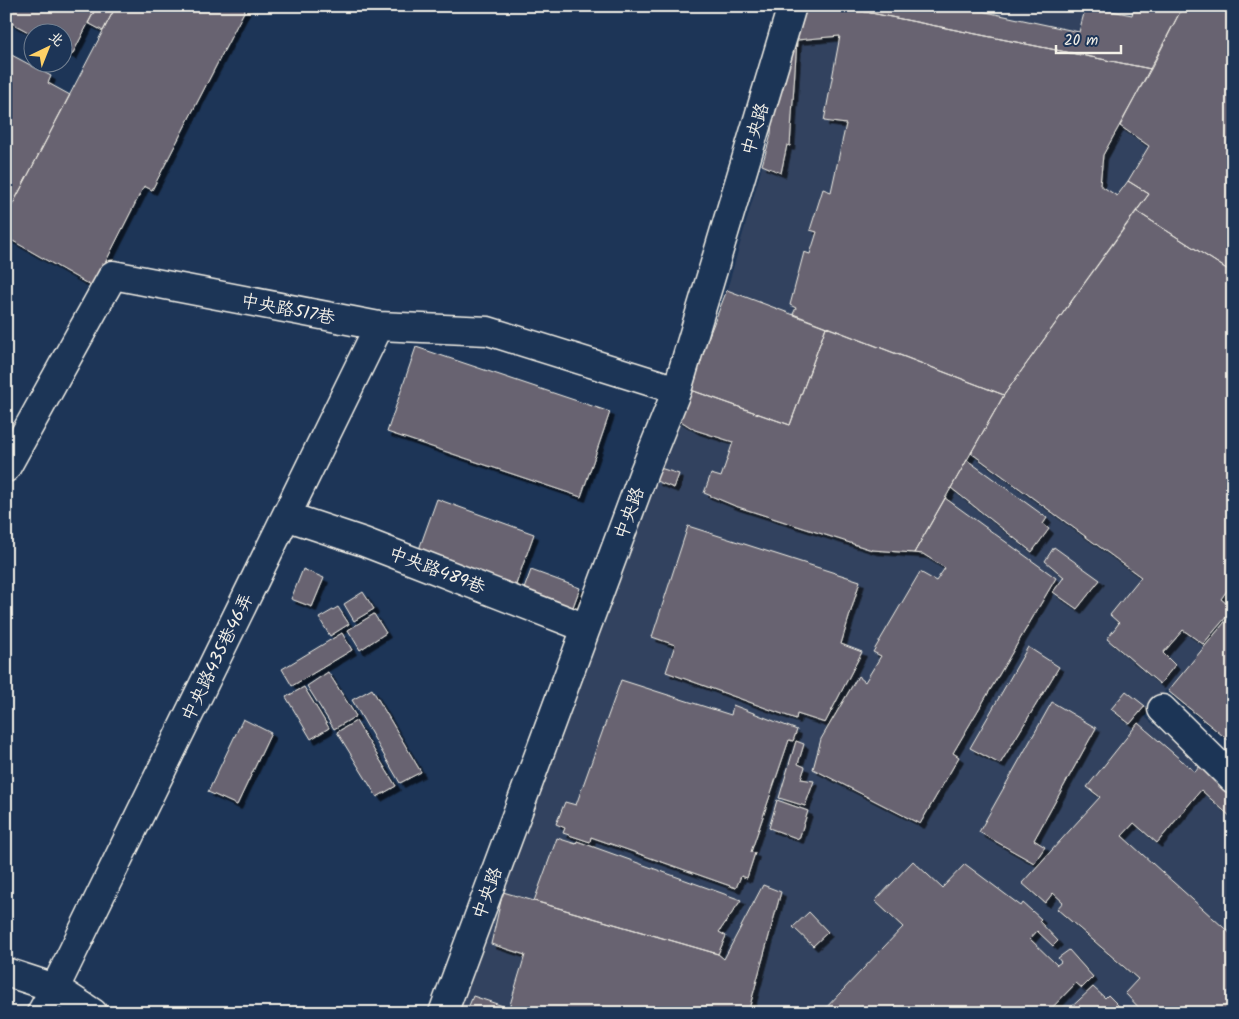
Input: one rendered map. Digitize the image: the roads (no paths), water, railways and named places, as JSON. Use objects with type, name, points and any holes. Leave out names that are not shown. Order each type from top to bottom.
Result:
[{"type":"street","name":"中央路","points":[[443,1013],[676,390],[792,6]]},
{"type":"street","name":"中央路517巷","points":[[6,468],[114,275],[379,326],[488,331],[676,390]]},
{"type":"street","name":"中央路435巷46弄","points":[[41,1013],[55,988],[379,326]]},
{"type":"street","name":"中央路489巷","points":[[286,516],[364,542],[586,628]]},
{"type":"street","points":[[1162,709],[1233,779]]},
{"type":"street","points":[[6,972],[55,988],[93,1013]]}]
